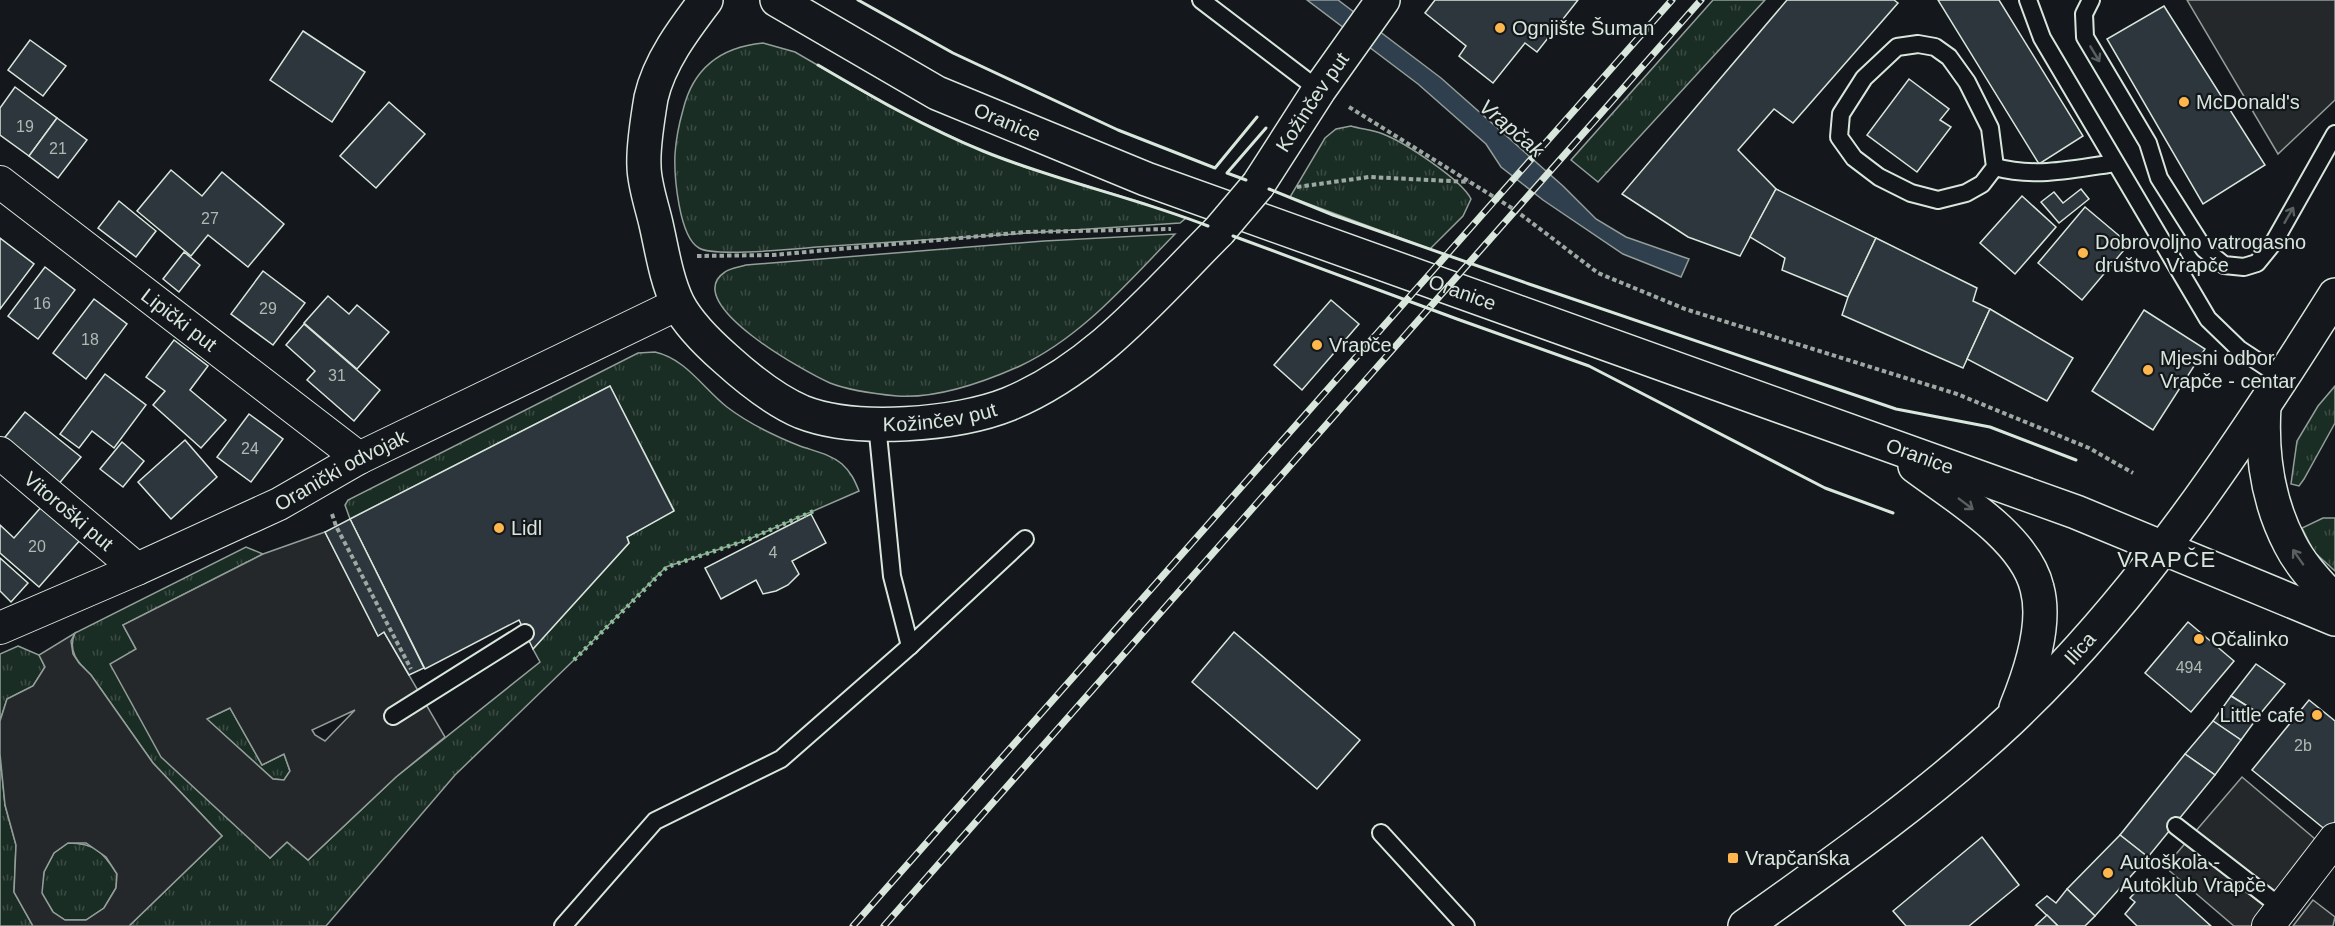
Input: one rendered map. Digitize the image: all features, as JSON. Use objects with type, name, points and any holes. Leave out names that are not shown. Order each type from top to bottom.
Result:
[{"type":"main road","name":"Kožinčev put","points":[[706,0],[667,58],[652,97],[644,167],[666,267],[678,304],[709,344],[748,378],[793,407],[814,416],[877,424],[913,423],[964,417],[1009,404],[1046,386],[1097,352],[1220,231],[1274,186],[1319,90],[1383,0]]},
{"type":"main road","name":"Oranice","points":[[777,0],[937,93],[1146,179],[2067,509],[2335,619]]},
{"type":"main road","name":"Ilica","points":[[1744,926],[1893,817],[1952,770],[2012,718],[2102,623],[2164,547],[2213,481],[2283,378],[2335,295]]},
{"type":"main road","points":[[2264,406],[2262,439],[2264,465],[2280,521],[2290,546],[2335,602]]},
{"type":"main road","points":[[1885,444],[2000,532],[2018,551],[2032,573],[2038,589],[2040,615],[2026,684],[2012,718]]},
{"type":"street","name":"Lipički put","points":[[0,182],[358,458]]},
{"type":"street","name":"Oranički odvojak","points":[[0,628],[279,504],[358,458],[678,304]]},
{"type":"street","name":"Vitoroški put","points":[[0,453],[137,569]]},
{"type":"street","points":[[2275,917],[2335,839]]},
{"type":"lane","points":[[1201,0],[1319,90]]},
{"type":"lane","points":[[2028,0],[2042,38],[2208,319],[2239,348],[2283,378]]},
{"type":"lane","points":[[2091,0],[2084,14],[2085,37],[2148,143],[2159,178],[2204,249],[2224,265],[2244,267],[2257,263],[2274,242],[2335,134]]},
{"type":"lane","points":[[1918,44],[1935,47],[1949,57],[1967,82],[1990,128],[1995,167],[1982,184],[1966,193],[1938,200],[1911,193],[1879,177],[1854,158],[1839,137],[1841,114],[1864,78],[1897,47],[1918,44]]},
{"type":"lane","points":[[1995,167],[2013,172],[2057,172],[2115,163]]},
{"type":"lane","points":[[877,424],[892,576],[910,646]]},
{"type":"lane","points":[[562,926],[655,821],[781,759],[910,646],[1025,539]]},
{"type":"lane","points":[[393,716],[525,633]]},
{"type":"lane","points":[[2176,826],[2275,917]]},
{"type":"lane","points":[[1381,833],[1466,926]]},
{"type":"path","points":[[1319,90],[1515,210],[1598,273],[1685,309],[1957,394],[2089,448],[2133,473]]},
{"type":"path","points":[[1274,186],[1369,177],[1470,182]]},
{"type":"path","points":[[692,256],[773,255],[1026,232],[1173,229]]},
{"type":"path","points":[[332,514],[336,526],[411,669]]},
{"type":"green space","points":[[1713,0],[1765,0],[1598,182],[1571,160]]},
{"type":"green space","points":[[763,43],[795,52],[888,106],[982,151],[1024,167],[1186,218],[1180,223],[774,251],[720,252],[699,248],[692,242],[682,219],[676,176],[677,137],[688,95],[694,82],[711,62],[734,49]]},
{"type":"green space","points":[[1351,126],[1392,138],[1432,162],[1456,182],[1471,199],[1463,216],[1430,249],[1290,197],[1325,138],[1336,129]]},
{"type":"green space","points":[[1175,234],[1103,307],[1064,340],[1043,354],[991,378],[928,395],[897,396],[863,392],[838,386],[818,377],[752,336],[732,318],[719,301],[715,285],[725,272],[746,265],[1044,241]]},
{"type":"green space","points":[[655,352],[685,367],[727,407],[744,419],[781,438],[837,461],[850,473],[859,491],[747,540],[666,567],[455,775],[326,926],[129,926],[222,836],[153,763],[91,675],[78,661],[72,645],[75,633],[246,547],[263,554],[123,625],[136,649],[270,858],[287,842],[308,860],[396,777],[540,662],[533,649],[629,543],[627,537],[674,510],[610,386],[350,519],[345,505],[348,500],[638,353]]},
{"type":"green space","points":[[2335,386],[2335,423],[2299,486],[2291,484],[2297,441],[2318,406]]},
{"type":"green space","points":[[2323,518],[2335,518],[2335,571],[2314,552],[2302,528]]},
{"type":"green space","points":[[18,646],[39,655],[45,667],[33,686],[7,699],[0,721],[0,654]]},
{"type":"green space","points":[[230,708],[262,765],[284,754],[290,771],[284,780],[273,779],[206,719]]},
{"type":"green space","points":[[0,754],[5,805],[16,845],[14,892],[33,926],[0,926]]},
{"type":"green space","points":[[68,843],[77,843],[97,850],[117,874],[116,888],[104,908],[86,920],[65,920],[53,912],[41,893],[44,872],[54,853]]},
{"type":"shaded area","points":[[2187,0],[2335,0],[2335,100],[2278,154]]},
{"type":"shaded area","points":[[325,532],[378,636],[384,632],[445,737],[396,777],[308,860],[287,842],[270,858],[161,757],[110,664],[136,649],[123,625],[263,554]],"holes":[[[230,708],[262,765],[284,754],[290,771],[284,780],[273,779],[207,719]],[[355,710],[325,741],[315,735],[312,730]]]},
{"type":"shaded area","points":[[75,633],[71,641],[73,654],[79,663],[91,675],[153,763],[222,836],[129,926],[33,926],[14,892],[16,845],[5,805],[0,754],[0,721],[7,699],[33,686],[45,667],[39,655]],"holes":[[[68,843],[86,843],[106,857],[117,874],[116,888],[104,908],[86,920],[65,920],[53,912],[42,893],[44,872],[54,853]]]},
{"type":"shaded area","points":[[2242,777],[2321,844],[2252,926],[2234,926],[2165,867]]},
{"type":"shaded area","points":[[2313,900],[2335,917],[2333,926],[2293,926]]},
{"type":"water","points":[[1307,0],[1338,0],[1441,78],[1563,186],[1596,219],[1626,237],[1689,259],[1681,277],[1623,254],[1543,200],[1501,167],[1486,144],[1418,84]]},
{"type":"building","name":"Ognjište Šuman","points":[[1435,0],[1578,0],[1537,52],[1525,43],[1493,83],[1459,56],[1466,46],[1425,13]]},
{"type":"building","points":[[1787,0],[1894,0],[1898,3],[1793,123],[1774,109],[1738,150],[1776,189],[1740,256],[1688,237],[1622,194]]},
{"type":"building","points":[[1938,0],[1999,0],[2083,136],[2039,164]]},
{"type":"building","name":"McDonald's","points":[[2164,6],[2265,165],[2203,204],[2107,39]]},
{"type":"building","points":[[303,31],[365,72],[332,122],[270,80]]},
{"type":"building","points":[[30,40],[66,66],[43,96],[8,70]]},
{"type":"building","points":[[1909,79],[1949,109],[1940,120],[1951,127],[1917,172],[1867,135]]},
{"type":"building","points":[[15,87],[57,118],[29,156],[0,135],[0,108]]},
{"type":"building","points":[[389,102],[425,134],[376,188],[340,156]]},
{"type":"building","points":[[57,118],[87,140],[58,178],[29,156]]},
{"type":"building","points":[[171,170],[202,196],[222,172],[284,224],[248,267],[208,235],[191,256],[137,211]]},
{"type":"building","points":[[1776,189],[1876,238],[1848,297],[1782,270],[1785,258],[1750,237]]},
{"type":"building","points":[[2081,189],[2089,199],[2059,223],[2041,202],[2054,192],[2063,203]]},
{"type":"building","points":[[2022,196],[2056,227],[2015,274],[1980,243]]},
{"type":"building","points":[[119,201],[156,231],[136,257],[98,228]]},
{"type":"building","name":"Dobrovoljno vatrogasno društvo Vrapče","points":[[2085,207],[2129,244],[2082,300],[2038,263]]},
{"type":"building","points":[[0,238],[34,264],[0,309]]},
{"type":"building","points":[[1876,238],[1977,288],[1973,301],[1990,309],[1963,368],[1842,315]]},
{"type":"building","points":[[184,252],[200,265],[179,292],[163,279]]},
{"type":"building","points":[[45,267],[75,290],[38,339],[8,316]]},
{"type":"building","points":[[263,271],[305,303],[273,345],[231,314]]},
{"type":"building","points":[[328,296],[349,314],[357,305],[389,332],[357,369],[304,323]]},
{"type":"building","points":[[94,299],[127,324],[86,379],[53,353]]},
{"type":"building","name":"Vrapče","points":[[1331,300],[1359,324],[1302,390],[1274,365]]},
{"type":"building","points":[[1990,309],[2073,358],[2047,401],[1967,359]]},
{"type":"building","name":"Mjesni odbor Vrapče - centar","points":[[2144,310],[2205,349],[2153,430],[2092,391]]},
{"type":"building","points":[[304,324],[380,390],[354,421],[307,380],[315,371],[286,345]]},
{"type":"building","points":[[174,340],[208,366],[190,390],[226,420],[201,448],[153,405],[165,391],[146,377]]},
{"type":"building","points":[[105,374],[146,405],[114,448],[92,431],[79,448],[60,434]]},
{"type":"building","name":"Lidl","points":[[610,386],[674,511],[627,537],[629,543],[533,649],[519,620],[425,669],[350,519]]},
{"type":"building","points":[[25,412],[81,457],[57,486],[2,441]]},
{"type":"building","points":[[249,414],[283,439],[251,482],[217,457]]},
{"type":"building","points":[[185,440],[217,477],[171,519],[138,482]]},
{"type":"building","points":[[122,442],[144,461],[123,487],[100,469]]},
{"type":"building","points":[[43,505],[81,539],[39,587],[0,553],[0,525],[14,538]]},
{"type":"building","points":[[811,514],[826,543],[792,561],[799,574],[788,585],[763,594],[756,580],[721,599],[705,568]]},
{"type":"building","points":[[350,519],[424,668],[409,675],[384,632],[378,636],[325,532]]},
{"type":"building","points":[[0,558],[28,583],[11,602],[0,591]]},
{"type":"building","points":[[2188,622],[2234,661],[2191,712],[2145,673]]},
{"type":"building","points":[[1234,632],[1360,740],[1317,789],[1192,682]]},
{"type":"building","points":[[2256,664],[2285,684],[2260,714],[2231,696]]},
{"type":"building","points":[[2231,696],[2260,714],[2241,740],[2213,721]]},
{"type":"building","points":[[2309,700],[2335,721],[2335,822],[2327,831],[2252,770]]},
{"type":"building","points":[[2213,721],[2241,740],[2215,775],[2185,754]]},
{"type":"building","points":[[2185,754],[2215,775],[2148,857],[2120,835]]},
{"type":"building","name":"Autoškola - Autoklub Vrapče","points":[[2120,835],[2148,857],[2095,916],[2067,889]]},
{"type":"building","points":[[1982,837],[2019,885],[1969,926],[1906,926],[1893,911]]},
{"type":"building","points":[[2158,878],[2211,926],[2137,926],[2125,914],[2135,902],[2130,898],[2142,885],[2147,890]]},
{"type":"building","points":[[2067,889],[2095,916],[2085,926],[2058,926],[2036,905],[2047,896],[2056,903]]},
{"type":"building","points":[[2047,915],[2058,926],[2035,926]]},
{"type":"railway","points":[[853,926],[1672,0]]},
{"type":"railway","points":[[884,926],[1701,0]]},
{"type":"hedge","points":[[574,660],[667,567],[747,540],[816,510]]},
{"type":"wall","points":[[858,0],[953,53],[1118,130],[1215,168],[1257,117]]},
{"type":"wall","points":[[818,65],[920,122],[983,151],[1208,226]]},
{"type":"wall","points":[[1246,180],[1227,173],[1266,128]]},
{"type":"wall","points":[[1269,189],[1333,215],[1529,284],[1896,409],[1990,427],[2076,460]]},
{"type":"wall","points":[[1233,236],[1589,366],[1825,488],[1893,513]]},
{"type":"place","name":"Ognjište Šuman","points":[[1500,28]]},
{"type":"place","name":"McDonald's","points":[[2184,102]]},
{"type":"place","name":"Dobrovoljno vatrogasno društvo Vrapče","points":[[2083,253]]},
{"type":"place","name":"Vrapče","points":[[1317,345]]},
{"type":"place","name":"Mjesni odbor Vrapče - centar","points":[[2148,370]]},
{"type":"place","name":"Lidl","points":[[499,528]]},
{"type":"place","name":"Očalinko","points":[[2199,639]]},
{"type":"place","name":"Little cafe","points":[[2317,715]]},
{"type":"place","name":"Vrapčanska","points":[[1733,858]]},
{"type":"place","name":"Autoškola - Autoklub Vrapče","points":[[2108,873]]},
{"type":"district","name":"VRAPČE","points":[[2167,559]]},
{"type":"water label","name":"Vrapčak","points":[[1512,128]]}]
